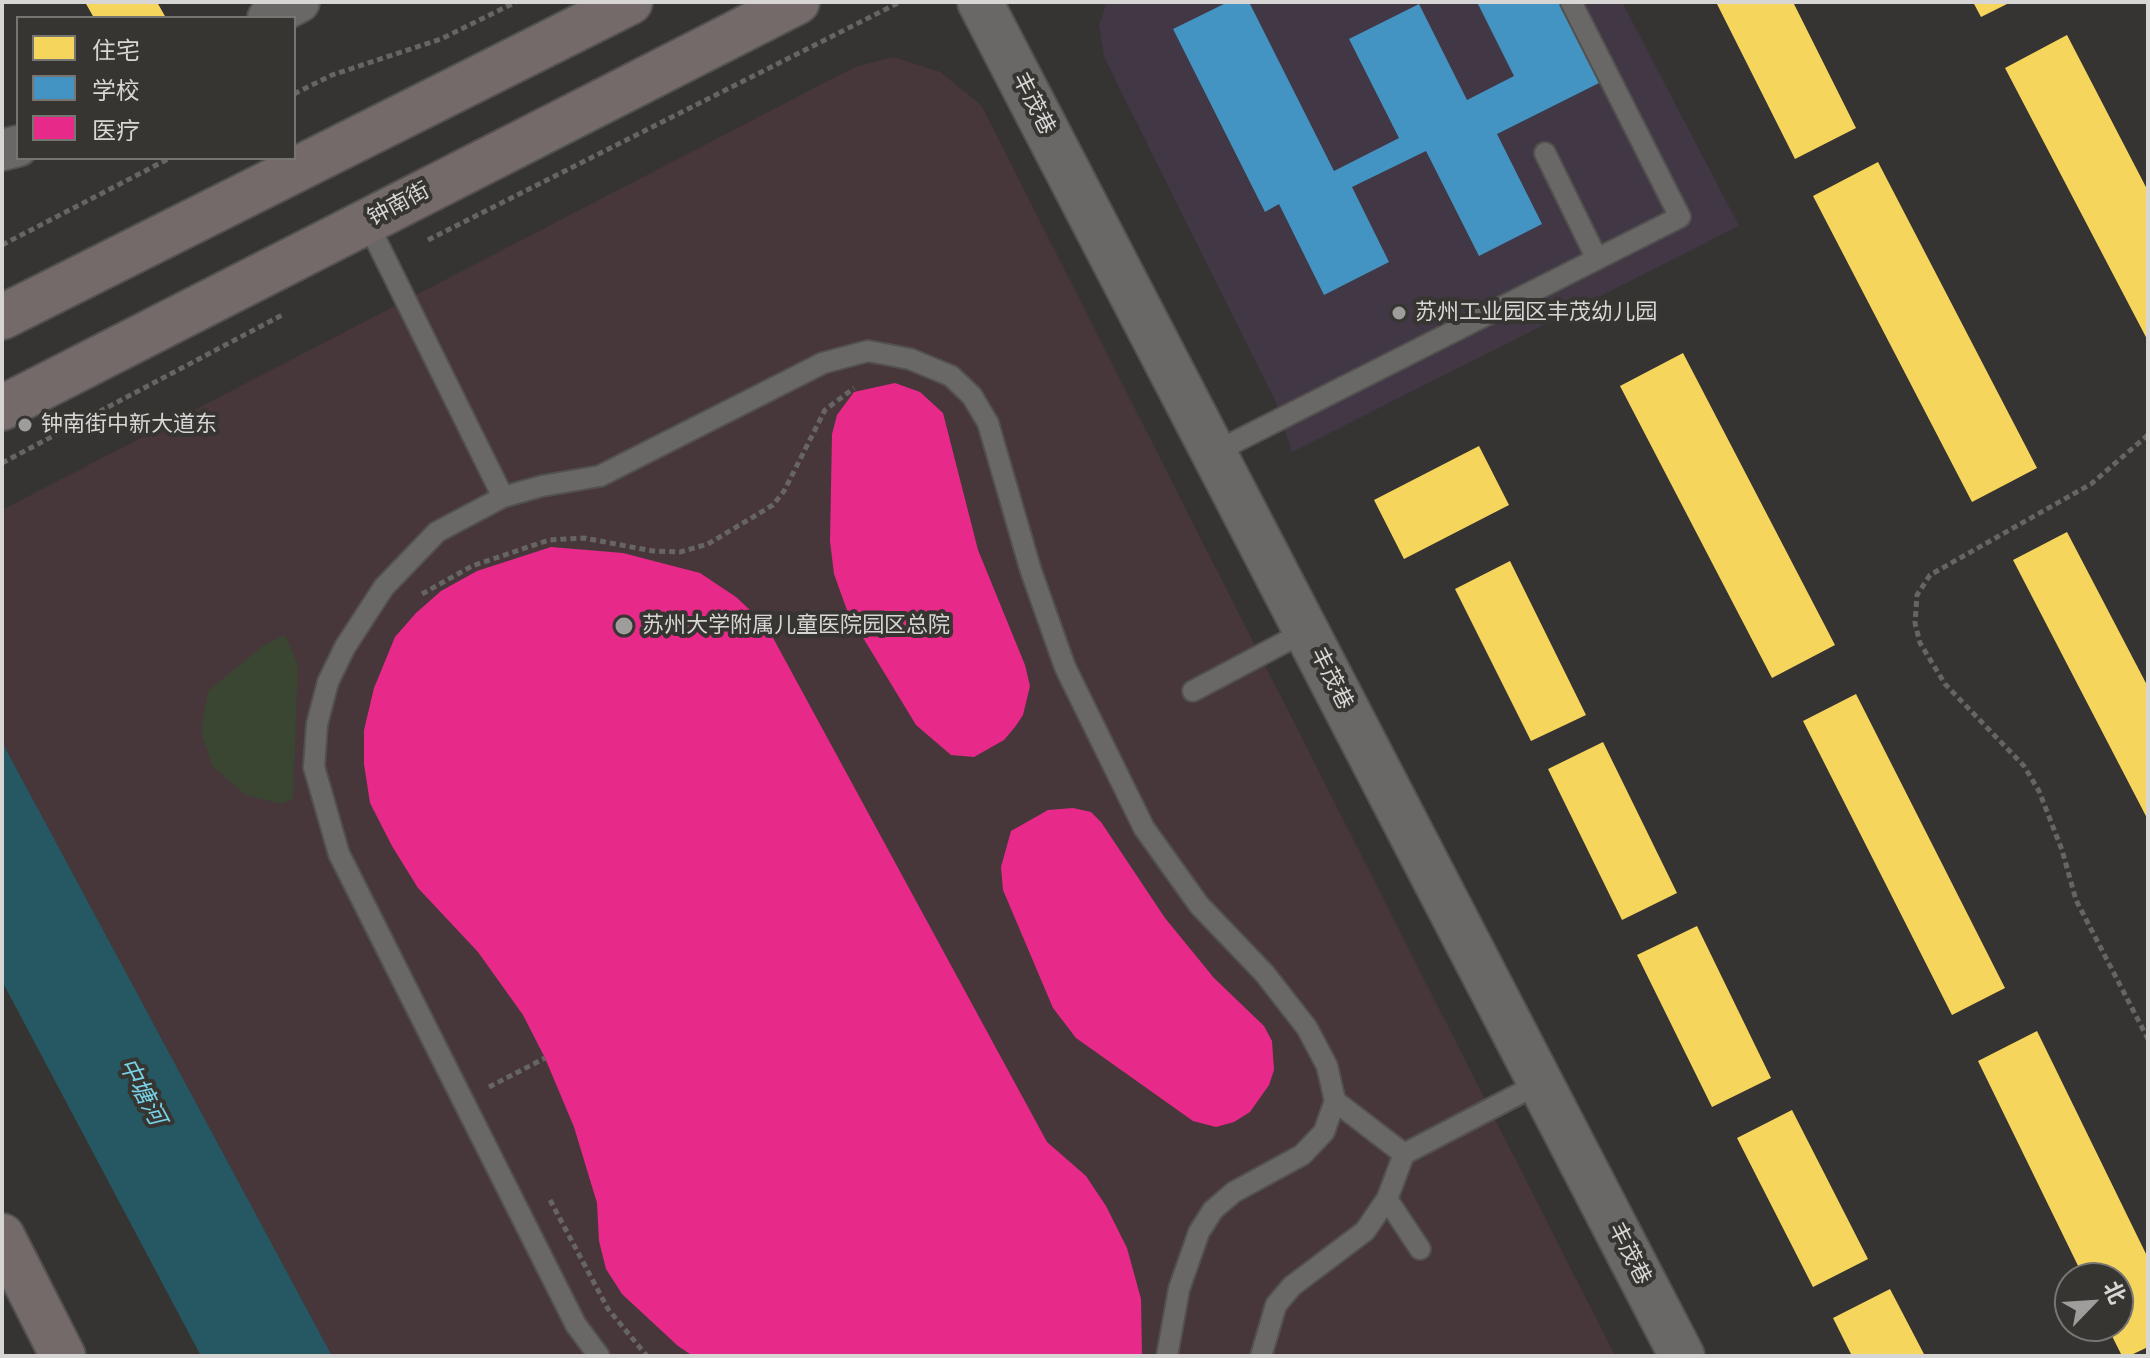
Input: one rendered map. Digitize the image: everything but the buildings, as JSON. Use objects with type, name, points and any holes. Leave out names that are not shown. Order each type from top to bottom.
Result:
[{"type":"main road","points":[[2,317],[630,2]]},
{"type":"main road","name":"钟南街","points":[[2,408],[797,2]]},
{"type":"main road","points":[[2,1236],[63,1356]]},
{"type":"street","points":[[272,16],[299,2]]},
{"type":"street","name":"丰茂巷","points":[[980,2],[1682,1356]]},
{"type":"lane","points":[[1213,453],[1680,217],[1571,2]]},
{"type":"lane","points":[[1545,153],[1597,259]]},
{"type":"lane","points":[[367,222],[503,497]]},
{"type":"lane","points":[[599,1356],[576,1325],[339,854],[314,767],[317,724],[328,682],[345,647],[384,587],[437,532],[503,497],[542,486],[600,476],[823,363],[868,351],[910,359],[951,376],[972,396],[988,423],[1031,571],[1065,667],[1144,828],[1199,905],[1265,974],[1307,1028],[1327,1066],[1335,1101],[1324,1132],[1302,1155],[1234,1192],[1213,1210],[1199,1232],[1179,1289],[1167,1356]]},
{"type":"lane","points":[[1193,691],[1306,631]]},
{"type":"lane","points":[[1261,1356],[1276,1305],[1292,1286],[1365,1231],[1387,1199],[1404,1154],[1540,1083]]},
{"type":"lane","points":[[1335,1101],[1404,1154]]},
{"type":"lane","points":[[1387,1199],[1420,1249]]},
{"type":"path","points":[[296,93],[332,75],[441,39],[516,2]]},
{"type":"path","points":[[387,262],[900,2]]},
{"type":"path","points":[[2,245],[166,160]]},
{"type":"path","points":[[2,463],[289,311]]},
{"type":"path","points":[[417,597],[472,566],[549,540],[584,538],[653,551],[680,552],[708,544],[773,505],[784,491],[825,410],[839,397],[866,383]]},
{"type":"path","points":[[2148,435],[2091,484],[1930,575],[1917,595],[1915,623],[1920,643],[1945,684],[2016,756],[2039,791],[2062,850],[2076,900],[2148,1039]]},
{"type":"path","points":[[463,1100],[545,1058]]},
{"type":"shaded area","name":"苏州工业园区丰茂幼儿园","points":[[1107,2],[1622,2],[1739,226],[1292,452],[1275,400],[1104,57],[1099,25]]},
{"type":"shaded area","name":"苏州大学附属儿童医院园区总院","points":[[893,57],[940,72],[981,105],[1615,1356],[332,1356],[2,742],[2,510],[855,67]]},
{"type":"green space","points":[[285,635],[298,665],[293,799],[281,804],[246,795],[213,767],[201,732],[208,691],[264,645]]},
{"type":"water","name":"中塘河","points":[[2,742],[332,1356],[201,1356],[2,981]]},
{"type":"place","name":"苏州工业园区丰茂幼儿园","points":[[1399,313]]},
{"type":"place","name":"钟南街中新大道东","points":[[25,425]]},
{"type":"place","name":"苏州大学附属儿童医院园区总院","points":[[624,626]]}]
